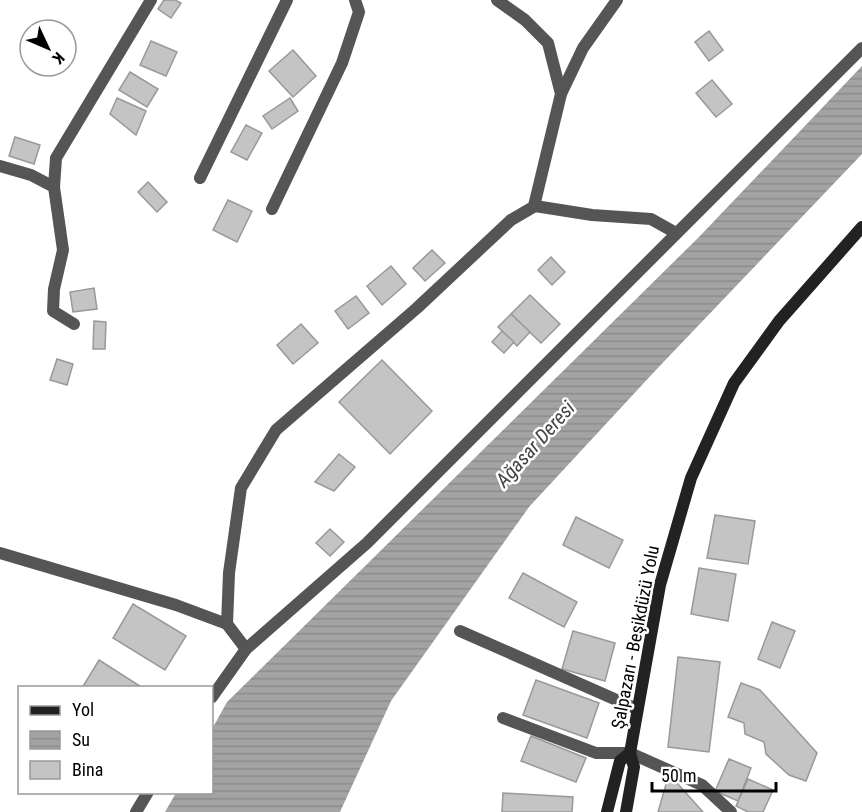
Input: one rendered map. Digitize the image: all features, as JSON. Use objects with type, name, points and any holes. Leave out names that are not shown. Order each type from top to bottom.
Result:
[{"type":"main road","name":"Şalpazarı - Beşikdüzü Yolu","points":[[630,753],[660,585],[691,478],[734,382],[779,321],[862,227]]},
{"type":"main road","points":[[601,812],[620,761],[630,753],[634,767],[625,812]]},
{"type":"main road","points":[[607,812],[614,776]]},
{"type":"street","points":[[74,324],[53,311],[54,289],[63,250],[54,187],[56,158],[151,0]]},
{"type":"street","points":[[200,178],[287,0]]},
{"type":"street","points":[[272,209],[342,63],[359,12],[355,0]]},
{"type":"street","points":[[497,0],[525,20],[548,44],[561,94]]},
{"type":"street","points":[[534,206],[561,94],[584,48],[617,0]]},
{"type":"street","points":[[213,696],[246,649],[367,543],[862,48]]},
{"type":"street","points":[[0,166],[31,175],[54,187]]},
{"type":"street","points":[[227,624],[229,573],[241,488],[276,430],[417,308],[512,220],[534,206],[592,215],[651,219],[676,233]]},
{"type":"street","points":[[0,553],[176,605],[227,624],[246,649]]},
{"type":"street","points":[[460,631],[637,709]]},
{"type":"street","points":[[503,718],[596,753],[630,753],[702,785],[731,812]]},
{"type":"street","points":[[136,812],[147,794]]},
{"type":"water","name":"Ağasar Deresi","points":[[862,66],[862,154],[529,507],[391,701],[340,812],[165,812],[175,794],[213,794],[213,727],[227,702],[699,237]]},
{"type":"building","points":[[164,0],[175,0],[181,3],[171,18],[158,9]]},
{"type":"building","points":[[709,31],[723,50],[709,61],[695,42]]},
{"type":"building","points":[[151,41],[177,52],[166,76],[140,65]]},
{"type":"building","points":[[293,50],[316,76],[293,97],[269,71]]},
{"type":"building","points":[[130,72],[158,89],[147,107],[119,90]]},
{"type":"building","points":[[712,80],[732,104],[716,117],[696,93]]},
{"type":"building","points":[[117,98],[146,111],[136,135],[110,114]]},
{"type":"building","points":[[290,98],[298,111],[272,129],[263,116]]},
{"type":"building","points":[[246,125],[262,133],[247,160],[231,152]]},
{"type":"building","points":[[15,137],[40,145],[34,164],[9,156]]},
{"type":"building","points":[[148,182],[167,202],[157,212],[138,192]]},
{"type":"building","points":[[228,200],[252,211],[237,242],[213,230]]},
{"type":"building","points":[[432,250],[445,263],[425,281],[413,268]]},
{"type":"building","points":[[551,257],[565,272],[552,285],[538,270]]},
{"type":"building","points":[[391,266],[406,284],[382,305],[367,286]]},
{"type":"building","points":[[94,288],[97,309],[73,312],[70,292]]},
{"type":"building","points":[[530,295],[560,324],[541,343],[511,314]]},
{"type":"building","points":[[356,296],[369,313],[348,329],[335,311]]},
{"type":"building","points":[[511,314],[530,332],[517,346],[498,327]]},
{"type":"building","points":[[94,321],[106,322],[105,349],[93,349]]},
{"type":"building","points":[[301,324],[318,343],[293,364],[277,345]]},
{"type":"building","points":[[502,331],[514,342],[504,353],[492,342]]},
{"type":"building","points":[[57,359],[73,364],[67,385],[50,380]]},
{"type":"building","points":[[382,360],[432,411],[390,454],[339,402]]},
{"type":"building","points":[[339,454],[355,467],[334,491],[315,482]]},
{"type":"building","points":[[715,515],[755,521],[748,564],[707,558]]},
{"type":"building","points":[[576,517],[623,540],[609,568],[563,545]]},
{"type":"building","points":[[330,529],[344,542],[330,556],[316,543]]},
{"type":"building","points":[[699,568],[736,574],[728,621],[691,614]]},
{"type":"building","points":[[523,573],[577,602],[564,627],[509,598]]},
{"type":"building","points":[[133,604],[186,636],[165,670],[113,638]]},
{"type":"building","points":[[772,622],[795,631],[780,668],[758,659]]},
{"type":"building","points":[[573,631],[615,643],[605,681],[562,669]]},
{"type":"building","points":[[678,657],[720,662],[709,752],[668,747]]},
{"type":"building","points":[[99,660],[140,686],[83,686]]},
{"type":"building","points":[[536,680],[599,703],[587,738],[523,715]]},
{"type":"building","points":[[741,683],[760,690],[817,753],[806,781],[789,775],[766,754],[764,742],[745,734],[744,723],[728,717]]},
{"type":"building","points":[[531,736],[586,758],[576,782],[521,761]]},
{"type":"building","points":[[729,759],[751,768],[738,801],[715,791]]},
{"type":"building","points":[[669,774],[703,812],[658,812]]},
{"type":"building","points":[[748,779],[773,790],[763,812],[748,812],[736,806]]},
{"type":"building","points":[[503,793],[573,797],[572,812],[502,812]]}]
